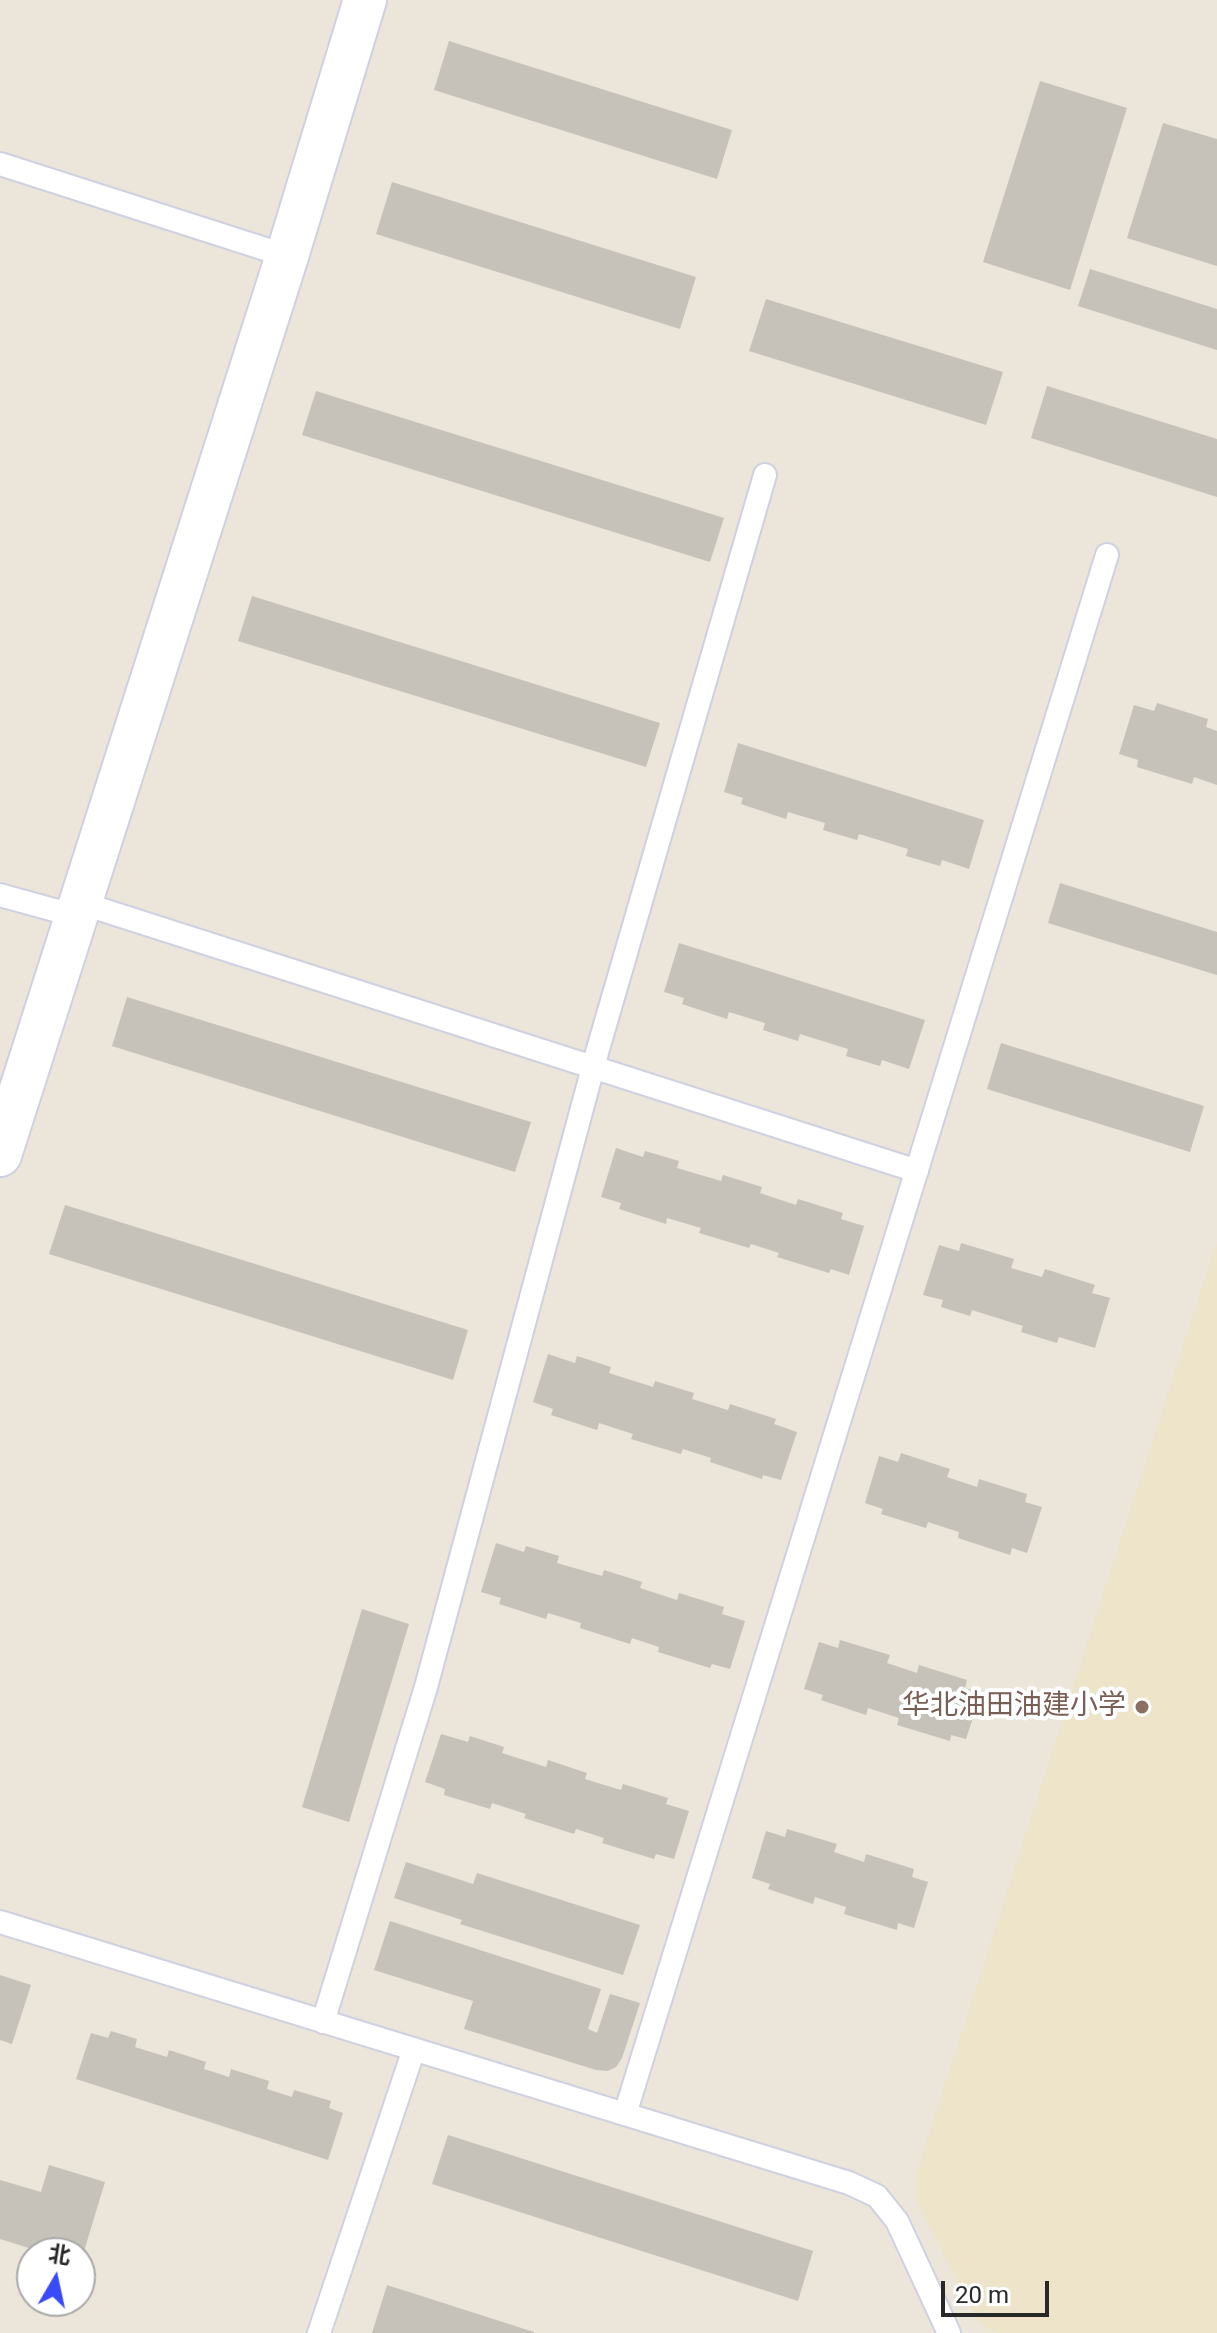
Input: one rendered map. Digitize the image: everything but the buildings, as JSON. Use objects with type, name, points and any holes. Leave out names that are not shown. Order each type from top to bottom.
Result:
[{"type":"street","points":[[0,1155],[287,256],[365,0]]},
{"type":"lane","points":[[0,164],[287,256]]},
{"type":"lane","points":[[323,2022],[426,1687],[593,1067],[765,475]]},
{"type":"lane","points":[[625,2114],[1107,555]]},
{"type":"lane","points":[[0,895],[79,909],[593,1067],[917,1171]]},
{"type":"lane","points":[[0,1922],[849,2183],[877,2196],[897,2221],[949,2333]]},
{"type":"lane","points":[[319,2333],[414,2049]]},
{"type":"shaded area","name":"华北油田油建小学","points":[[1217,1241],[1217,2333],[999,2333],[989,2330],[976,2319],[915,2198],[916,2174]]},
{"type":"place","name":"华北油田油建小学","points":[[1142,1707]]}]
